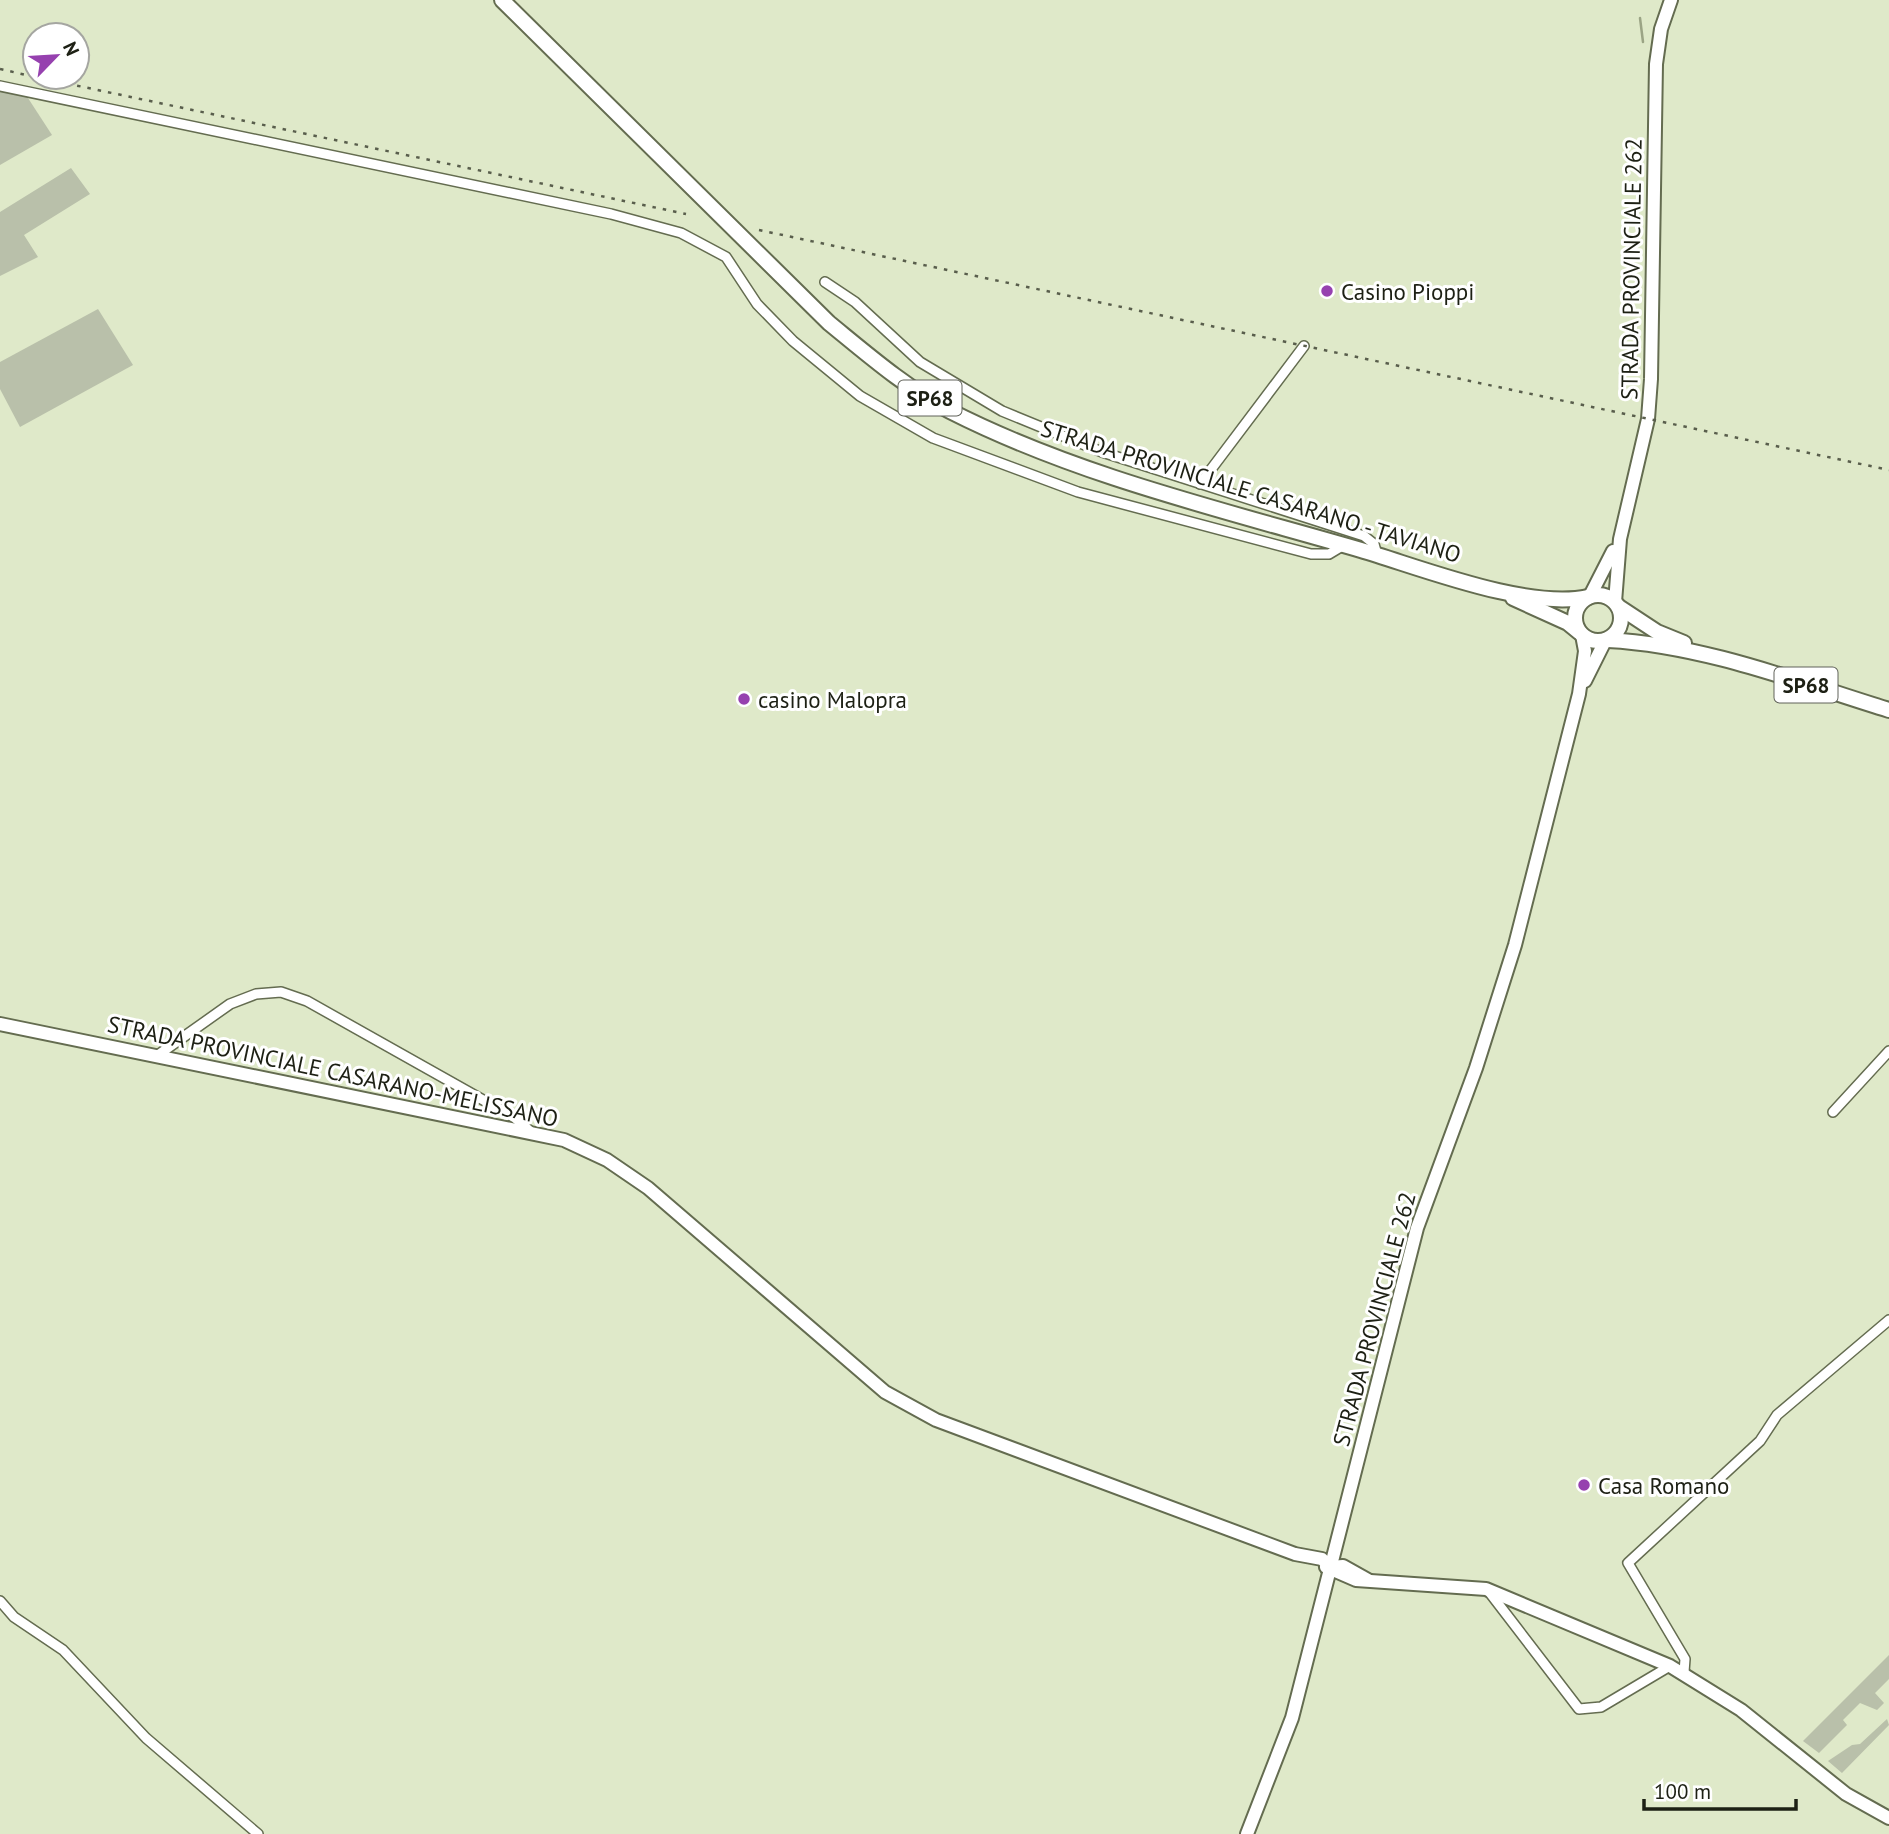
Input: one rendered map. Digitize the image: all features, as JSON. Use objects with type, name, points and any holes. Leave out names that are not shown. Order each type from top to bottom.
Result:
[{"type":"main road","name":"STRADA PROVINCIALE CASARANO - TAVIANO","points":[[502,0],[830,323],[887,370],[946,409],[1015,442],[1166,493],[1483,586],[1553,600],[1604,595],[1657,632],[1724,659]]},
{"type":"main road","name":"STRADA PROVINCIALE 262","points":[[1620,538],[1648,419],[1656,64],[1661,29],[1671,0]]},
{"type":"main road","points":[[1579,694],[1585,651],[1575,612],[1589,596],[1620,538]]},
{"type":"main road","points":[[1579,694],[1607,640],[1619,629],[1617,605],[1620,538]]},
{"type":"main road","name":"STRADA PROVINCIALE CASARANO - TAVIANO","points":[[1483,586],[1548,613],[1593,641],[1648,642],[1724,659],[1889,710]]},
{"type":"main road","name":"STRADA PROVINCIALE 262","points":[[1247,1834],[1292,1718],[1417,1228],[1476,1068],[1516,945],[1579,694]]},
{"type":"main road","name":"STRADA PROVINCIALE CASARANO-MELISSANO","points":[[0,1024],[564,1140],[607,1160],[648,1188],[885,1392],[936,1420],[1295,1554],[1320,1568],[1330,1567],[1340,1576],[1486,1589],[1671,1666],[1741,1710],[1846,1794],[1889,1818]]},
{"type":"street","points":[[0,86],[611,214],[681,233],[726,257],[757,304],[793,341],[860,396],[933,438],[1078,492],[1311,554],[1329,554],[1344,545]]},
{"type":"street","points":[[825,282],[855,302],[920,362],[1002,411],[1063,438],[1364,536],[1374,544],[1377,555]]},
{"type":"street","points":[[1200,484],[1304,345]]},
{"type":"street","points":[[158,1055],[230,1004],[256,994],[281,992],[307,1001],[352,1026],[515,1118],[532,1133]]},
{"type":"street","points":[[1833,1112],[1889,1051]]},
{"type":"street","points":[[1684,1672],[1685,1659],[1628,1563],[1760,1441],[1777,1415],[1889,1320]]},
{"type":"street","points":[[1486,1589],[1501,1604],[1579,1709],[1601,1707],[1671,1666]]},
{"type":"street","points":[[0,1601],[14,1617],[63,1650],[146,1738],[258,1834]]},
{"type":"green space","points":[[0,89],[26,95],[52,135],[0,165]]},
{"type":"green space","points":[[71,168],[90,194],[24,235],[38,257],[0,276],[0,212]]},
{"type":"green space","points":[[98,309],[133,365],[20,427],[0,389],[0,362]]},
{"type":"green space","points":[[1889,1655],[1889,1679],[1875,1693],[1884,1703],[1877,1710],[1860,1703],[1843,1720],[1847,1725],[1819,1753],[1803,1741]]},
{"type":"green space","points":[[1887,1719],[1889,1725],[1842,1773],[1828,1761],[1852,1745],[1860,1744]]},
{"type":"waterway","points":[[1640,18],[1643,42]]},
{"type":"railway","points":[[0,69],[21,74]]},
{"type":"railway","points":[[91,89],[686,214]]},
{"type":"railway","points":[[759,230],[1889,470]]},
{"type":"place","name":"Casino Pioppi","points":[[1327,291]]},
{"type":"place","name":"casino Malopra","points":[[744,699]]},
{"type":"place","name":"Casa Romano","points":[[1584,1485]]}]
